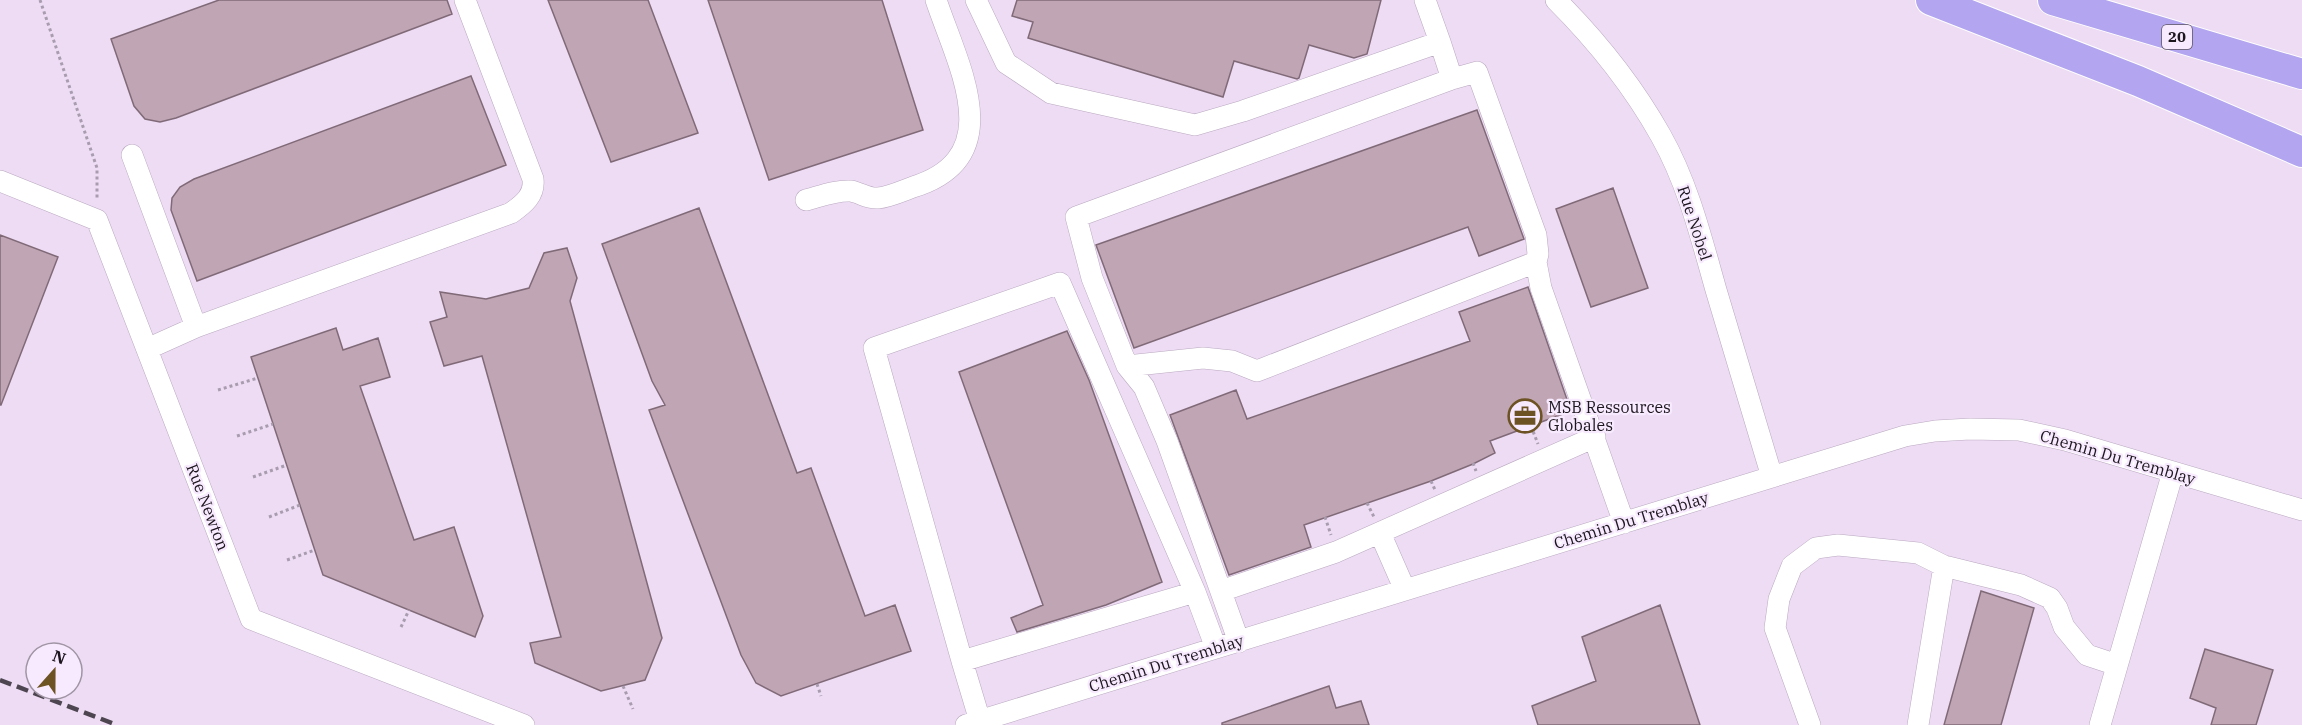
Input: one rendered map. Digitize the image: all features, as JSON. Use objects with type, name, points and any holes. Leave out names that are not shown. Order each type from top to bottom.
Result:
[{"type":"highway","points":[[1931,0],[2138,81],[2302,152]]},
{"type":"highway","name":"20","points":[[2053,0],[2302,74]]},
{"type":"street","points":[[147,349],[196,327],[511,213],[523,205],[531,192],[533,179],[465,0]]},
{"type":"street","points":[[806,200],[842,191],[879,198],[934,181],[952,167],[966,142],[971,119],[969,97],[936,0]]},
{"type":"street","points":[[976,0],[1006,63],[1051,93],[1195,125],[1243,111],[1440,42]]},
{"type":"street","points":[[1425,0],[1452,79]]},
{"type":"street","name":"Rue Nobel","points":[[1556,0],[1582,26],[1615,66],[1644,108],[1669,152],[1694,214],[1772,477]]},
{"type":"street","points":[[1239,642],[1167,441],[1144,387],[1127,366],[1092,278],[1076,217],[1452,79],[1477,72],[1536,235],[1538,254],[1536,262],[1541,288],[1595,437],[1623,523]]},
{"type":"street","points":[[132,155],[196,327]]},
{"type":"street","points":[[0,181],[97,219]]},
{"type":"street","name":"Rue Newton","points":[[97,219],[251,619],[524,725]]},
{"type":"street","points":[[1127,366],[1203,358],[1232,361],[1257,371],[1536,262]]},
{"type":"street","points":[[973,723],[962,661],[874,348],[1060,283],[1195,592],[1216,648]]},
{"type":"street","name":"Chemin Du Tremblay","points":[[973,723],[1905,436],[1935,431],[2019,430],[2042,434],[2302,510]]},
{"type":"street","points":[[1221,591],[1336,552],[1595,437]]},
{"type":"street","points":[[2100,725],[2173,472]]},
{"type":"street","points":[[1380,533],[1405,590]]},
{"type":"street","points":[[1810,725],[1775,628],[1779,599],[1792,566],[1816,548],[1838,545],[1918,553],[1944,566],[2021,585],[2050,598],[2057,608],[2064,627],[2087,655],[2117,665]]},
{"type":"street","points":[[1918,725],[1944,566]]},
{"type":"street","points":[[962,661],[1195,592]]},
{"type":"path","points":[[40,0],[97,168],[97,219]]},
{"type":"path","points":[[218,390],[258,378]]},
{"type":"path","points":[[237,436],[273,424]]},
{"type":"path","points":[[1531,426],[1535,437]]},
{"type":"path","points":[[253,477],[287,465]]},
{"type":"path","points":[[1367,503],[1372,512]]},
{"type":"path","points":[[269,517],[300,505]]},
{"type":"path","points":[[1325,517],[1330,531]]},
{"type":"path","points":[[287,560],[315,550]]},
{"type":"path","points":[[401,627],[408,610]]},
{"type":"path","points":[[817,684],[821,696]]},
{"type":"path","points":[[623,686],[633,709]]},
{"type":"building","points":[[219,0],[447,0],[452,14],[176,118],[160,122],[145,119],[134,106],[111,39]]},
{"type":"building","points":[[548,0],[648,0],[698,133],[611,162]]},
{"type":"building","points":[[708,0],[882,0],[923,130],[769,180]]},
{"type":"building","points":[[1017,0],[1381,0],[1367,54],[1354,58],[1309,45],[1297,79],[1234,61],[1223,97],[1028,38],[1033,22],[1012,16]]},
{"type":"building","points":[[471,76],[506,165],[197,281],[171,210],[172,198],[180,187],[194,179]]},
{"type":"building","points":[[1477,110],[1524,239],[1479,256],[1468,227],[1134,348],[1096,245]]},
{"type":"building","points":[[1613,188],[1648,288],[1591,307],[1556,209]]},
{"type":"building","points":[[699,208],[797,473],[811,468],[865,616],[895,605],[911,651],[781,696],[756,683],[741,655],[649,410],[665,405],[652,381],[602,244]]},
{"type":"building","points":[[0,235],[58,257],[1,405],[0,405]]},
{"type":"building","points":[[567,248],[577,278],[570,301],[662,638],[645,680],[601,691],[535,663],[530,643],[561,637],[482,356],[444,366],[430,322],[447,317],[440,292],[486,299],[529,288],[544,253]]},
{"type":"building","points":[[1528,287],[1571,411],[1490,441],[1495,453],[1473,464],[1304,525],[1311,547],[1229,575],[1170,415],[1236,390],[1247,419],[1470,341],[1459,312]]},
{"type":"building","points":[[336,328],[343,350],[378,338],[390,377],[360,386],[414,540],[454,527],[483,616],[475,637],[323,575],[251,357]]},
{"type":"building","points":[[1067,331],[1089,380],[1162,582],[1106,605],[1017,632],[1011,618],[1043,605],[959,372]]},
{"type":"building","points":[[1981,591],[2034,608],[2001,725],[1944,725]]},
{"type":"building","points":[[1660,605],[1700,725],[1538,725],[1532,706],[1596,681],[1582,637]]},
{"type":"building","points":[[2205,649],[2273,670],[2256,725],[2211,725],[2216,708],[2190,698]]},
{"type":"building","points":[[1329,686],[1336,708],[1361,701],[1369,725],[1222,725],[1222,723]]},
{"type":"railway","points":[[0,680],[117,725]]},
{"type":"place","name":"MSB Ressources Globales","points":[[1525,416]]}]
